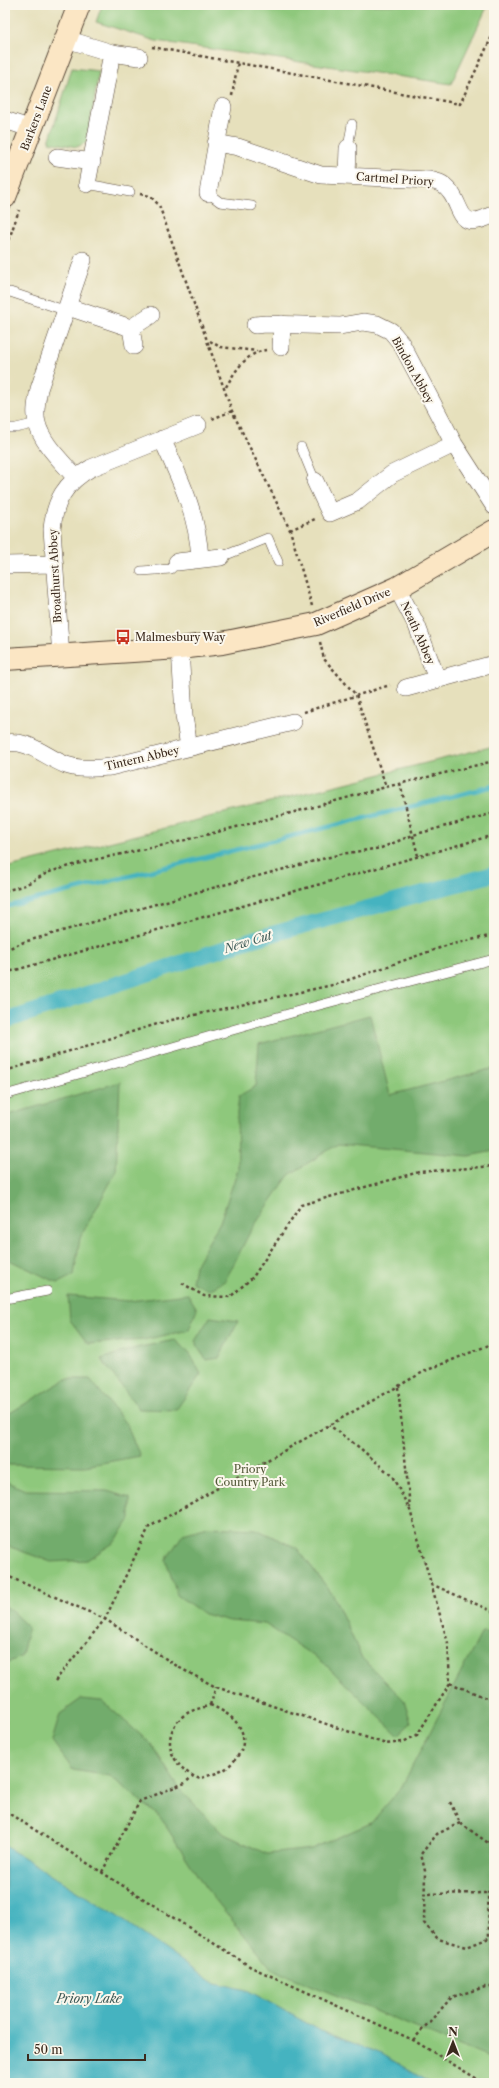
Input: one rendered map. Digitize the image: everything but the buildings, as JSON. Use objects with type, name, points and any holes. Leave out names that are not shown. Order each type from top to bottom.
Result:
[{"type":"street","name":"Barkers Lane","points":[[5,197],[79,5]]},
{"type":"street","points":[[66,39],[112,53],[139,57]]},
{"type":"street","points":[[88,184],[112,53]]},
{"type":"street","points":[[208,192],[216,143],[228,101]]},
{"type":"street","points":[[5,120],[32,129]]},
{"type":"street","name":"Cartmel Priory","points":[[216,143],[238,147],[321,175],[430,180],[442,184],[449,191],[464,217],[472,222],[480,222],[494,214]]},
{"type":"street","name":"Cartmel Priory","points":[[347,176],[348,148]]},
{"type":"street","points":[[57,157],[92,162]]},
{"type":"street","points":[[75,477],[51,448],[37,423],[36,408],[39,389],[68,309],[83,260]]},
{"type":"street","points":[[68,309],[131,328],[151,315]]},
{"type":"street","name":"Bindon Abbey","points":[[255,325],[282,324],[340,326],[363,322],[377,324],[391,331],[401,343],[454,444],[491,496]]},
{"type":"street","points":[[281,347],[282,324]]},
{"type":"street","points":[[131,328],[134,346]]},
{"type":"street","name":"Broadhurst Abbey","points":[[61,657],[52,529],[54,512],[62,494],[75,477],[91,468],[198,425]]},
{"type":"street","points":[[162,439],[188,497],[196,523],[200,559]]},
{"type":"street","points":[[315,481],[330,513],[358,501],[392,474],[454,444]]},
{"type":"street","name":"Riverfield Drive","points":[[5,659],[61,657],[222,644],[316,624],[397,588],[494,531]]},
{"type":"street","points":[[178,562],[221,557]]},
{"type":"street","points":[[5,565],[54,564]]},
{"type":"street","name":"Neath Abbey","points":[[397,588],[417,626],[437,679]]},
{"type":"street","name":"Tintern Abbey","points":[[180,648],[184,716],[189,747]]},
{"type":"street","name":"Neath Abbey","points":[[406,688],[494,664]]},
{"type":"street","name":"Tintern Abbey","points":[[5,743],[27,745],[66,765],[86,769],[110,768],[293,722]]},
{"type":"lane","points":[[348,148],[352,124]]},
{"type":"lane","points":[[88,184],[130,192]]},
{"type":"lane","points":[[208,192],[220,202],[252,206]]},
{"type":"lane","points":[[10,292],[68,309]]},
{"type":"lane","points":[[5,428],[16,428],[37,423]]},
{"type":"lane","points":[[301,447],[315,481]]},
{"type":"lane","points":[[221,557],[268,538],[278,562]]},
{"type":"lane","points":[[140,571],[171,569],[178,562]]},
{"type":"lane","points":[[5,1095],[308,1008],[494,959]]},
{"type":"lane","points":[[5,1299],[47,1291]]},
{"type":"path","points":[[139,57],[142,45],[460,104],[494,32]]},
{"type":"path","points":[[228,101],[238,62]]},
{"type":"path","points":[[130,192],[150,196],[159,204],[226,388],[232,411],[290,530],[309,594],[324,659],[356,695],[386,787]]},
{"type":"path","points":[[209,341],[220,347],[258,351],[281,347]]},
{"type":"path","points":[[226,388],[238,366],[258,351]]},
{"type":"path","points":[[198,425],[232,411]]},
{"type":"path","points":[[290,530],[330,513]]},
{"type":"path","points":[[293,722],[304,712],[399,682],[406,688]]},
{"type":"path","points":[[5,892],[25,885],[49,872],[84,862],[174,843],[400,783],[494,761]]},
{"type":"path","points":[[400,783],[418,856]]},
{"type":"path","points":[[5,950],[24,942],[201,891],[341,854],[381,848],[413,835],[494,813]]},
{"type":"path","points":[[5,973],[494,835]]},
{"type":"path","points":[[5,1071],[166,1021],[336,984],[448,945],[494,935]]},
{"type":"path","points":[[182,1283],[204,1296],[230,1297],[253,1277],[301,1205],[419,1172],[494,1166]]},
{"type":"path","points":[[55,1681],[105,1619],[149,1527],[425,1371],[494,1343]]},
{"type":"path","points":[[5,1575],[105,1619],[180,1668],[216,1687],[386,1744],[403,1742],[417,1735],[450,1683],[448,1643],[410,1510],[398,1387]]},
{"type":"path","points":[[329,1425],[360,1448],[392,1476],[410,1510]]},
{"type":"path","points":[[431,1584],[494,1612]]},
{"type":"path","points":[[450,1683],[494,1701]]},
{"type":"path","points":[[210,1705],[216,1687]]},
{"type":"path","points":[[210,1705],[232,1717],[238,1724],[244,1742],[241,1750],[228,1767],[200,1779],[184,1772],[173,1757],[171,1748],[173,1731],[182,1716],[190,1711],[210,1705]]},
{"type":"path","points":[[102,1872],[140,1801],[184,1783],[193,1776]]},
{"type":"path","points":[[450,1802],[460,1823],[494,1847]]},
{"type":"path","points":[[5,1812],[251,1967],[413,2040],[484,2083]]},
{"type":"path","points":[[460,1823],[437,1834],[421,1854],[425,1872],[423,1894],[424,1923],[438,1939],[467,1947],[489,1938],[488,1893],[494,1873]]},
{"type":"path","points":[[489,1887],[494,1890]]},
{"type":"path","points":[[423,1894],[488,1893]]},
{"type":"path","points":[[413,2040],[452,1997],[485,1987],[494,1987]]},
{"type":"green space","points":[[102,5],[488,5],[451,84],[156,41],[96,22]]},
{"type":"green space","points":[[72,68],[99,71],[87,142],[77,147],[49,142]]},
{"type":"green space","name":"Priory Country Park","points":[[494,746],[494,2083],[5,2083],[5,868]]},
{"type":"green space","points":[[370,1015],[390,1095],[494,1068],[494,1151],[469,1156],[338,1144],[289,1175],[250,1232],[225,1281],[209,1290],[192,1282],[195,1266],[220,1222],[238,1169],[237,1113],[239,1096],[256,1086],[259,1044]]},
{"type":"green space","points":[[120,1082],[116,1172],[80,1238],[74,1275],[58,1283],[5,1258],[5,1116]]},
{"type":"green space","points":[[188,1294],[197,1309],[189,1330],[143,1340],[88,1344],[70,1320],[68,1296],[129,1301]]},
{"type":"green space","points":[[210,1317],[238,1321],[219,1358],[206,1360],[195,1341]]},
{"type":"green space","points":[[175,1340],[190,1354],[201,1374],[176,1410],[139,1409],[101,1359],[136,1348]]},
{"type":"green space","points":[[66,1379],[90,1379],[126,1424],[140,1456],[85,1466],[9,1465],[5,1462],[5,1416]]},
{"type":"green space","points":[[5,1481],[25,1490],[107,1491],[130,1498],[130,1519],[115,1542],[87,1560],[51,1562],[5,1545]]},
{"type":"green space","points":[[208,1527],[256,1529],[297,1548],[333,1595],[362,1658],[404,1700],[411,1723],[398,1735],[324,1663],[265,1624],[230,1621],[204,1614],[177,1595],[166,1560],[183,1534]]},
{"type":"green space","points":[[5,1605],[28,1627],[22,1656],[5,1664]]},
{"type":"green space","points":[[482,1632],[494,1633],[494,2060],[272,1969],[205,1887],[160,1817],[110,1776],[73,1770],[52,1741],[60,1714],[81,1699],[102,1701],[151,1744],[179,1788],[222,1833],[267,1854],[311,1849],[371,1823],[401,1788]]},
{"type":"water","name":"Priory Lake","points":[[5,1846],[114,1914],[212,1982],[247,1990],[321,2031],[382,2054],[430,2083],[5,2083]]},
{"type":"waterway","points":[[5,907],[494,786]]},
{"type":"waterway","name":"New Cut","points":[[5,1021],[250,940],[494,874]]},
{"type":"place","name":"Malmesbury Way","points":[[123,637]]}]
